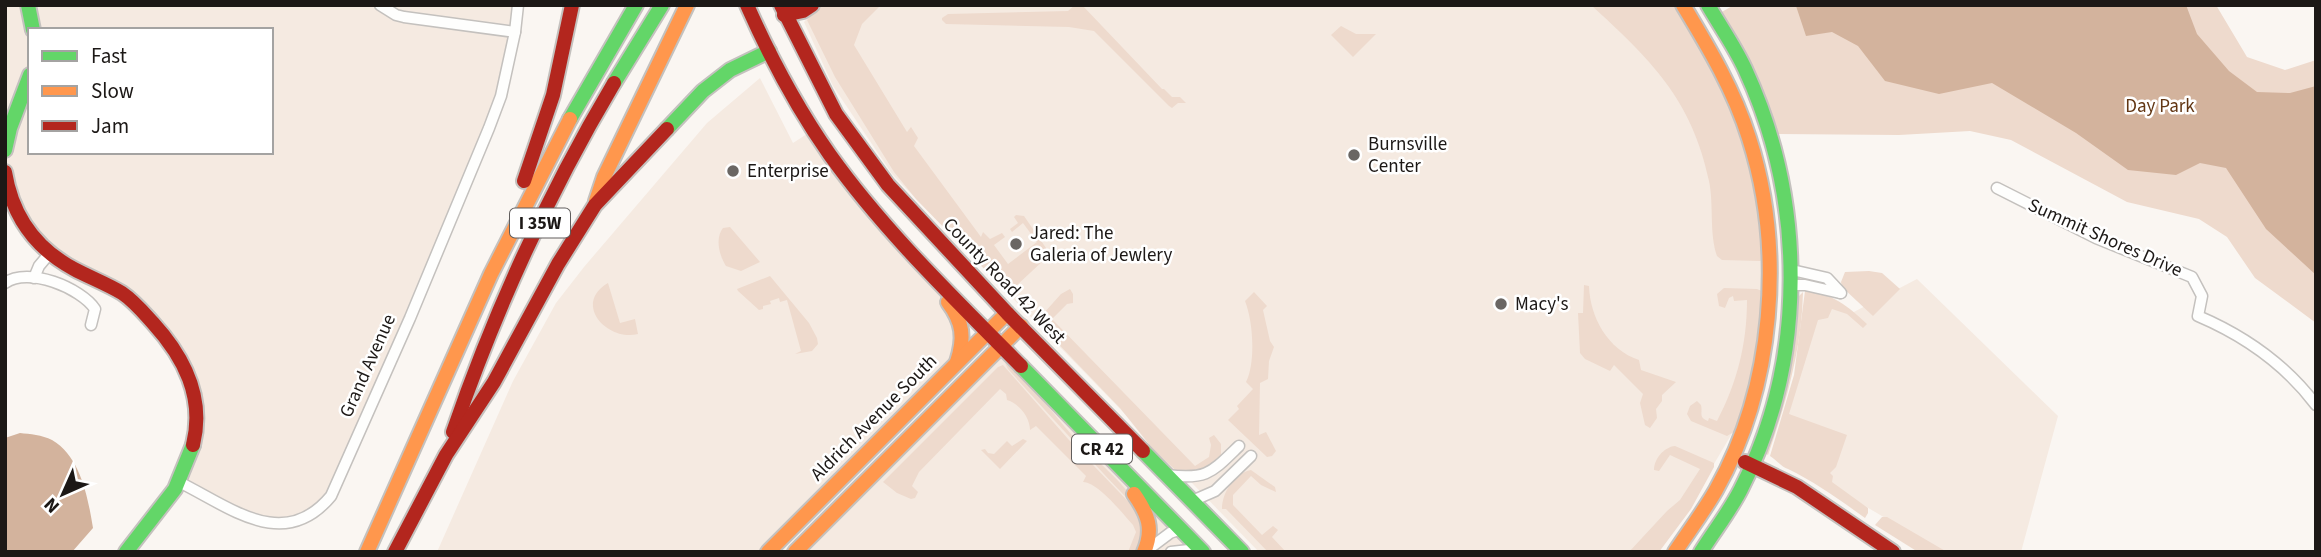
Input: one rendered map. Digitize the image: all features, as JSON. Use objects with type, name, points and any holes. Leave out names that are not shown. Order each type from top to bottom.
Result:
[{"type":"main road","points":[[28,5],[33,28]]},
{"type":"main road","points":[[557,86],[563,5]]},
{"type":"main road","points":[[481,296],[544,128],[566,48],[572,5]]},
{"type":"main road","name":"I 35W","points":[[367,552],[481,296],[549,154],[636,5]]},
{"type":"main road","name":"I 35W","points":[[395,552],[446,455],[474,370],[510,282],[566,170],[662,5]]},
{"type":"main road","points":[[595,205],[604,177],[687,5]]},
{"type":"main road","name":"CR 42","points":[[747,5],[813,131],[844,175],[886,226],[1201,552]]},
{"type":"main road","points":[[756,26],[782,10],[803,11],[812,5]]},
{"type":"main road","points":[[1675,552],[1704,510],[1733,457],[1755,395],[1767,336],[1771,284],[1769,221],[1758,164],[1739,108],[1714,54],[1683,5]]},
{"type":"main road","points":[[1701,552],[1722,521],[1752,466],[1768,422],[1788,341],[1793,285],[1787,201],[1773,139],[1747,73],[1709,5]]},
{"type":"main road","name":"County Road 42 West","points":[[782,10],[836,114],[908,208],[1007,313],[1242,552]]},
{"type":"main road","points":[[446,455],[494,382],[558,264],[595,205],[703,91],[730,70],[769,51]]},
{"type":"main road","points":[[5,150],[10,128],[28,80]]},
{"type":"main road","points":[[5,172],[13,205],[31,236],[64,264],[124,295],[163,333],[188,368],[194,387],[197,421],[192,452],[179,482],[126,552]]},
{"type":"main road","points":[[886,226],[957,314],[964,335],[964,344],[957,362]]},
{"type":"main road","name":"Aldrich Avenue South","points":[[768,552],[1007,313]]},
{"type":"main road","name":"Aldrich Avenue South","points":[[795,552],[1021,326]]},
{"type":"main road","points":[[1094,440],[1162,494],[1192,501]]},
{"type":"main road","points":[[1094,440],[1150,518],[1150,535],[1145,552]]},
{"type":"main road","points":[[1733,457],[1797,488],[1893,552]]},
{"type":"main road","points":[[1181,529],[1204,531],[1215,536],[1234,552]]},
{"type":"street","points":[[380,5],[396,15],[515,32]]},
{"type":"street","name":"Grand Avenue","points":[[179,482],[261,523],[283,525],[303,520],[319,510],[331,496],[410,317],[502,96],[518,5]]},
{"type":"street","name":"Summit Shores Drive","points":[[1997,188],[2096,238],[2192,276],[2202,296],[2198,316],[2227,329],[2266,353],[2290,374],[2316,405]]},
{"type":"street","points":[[34,278],[39,266],[49,254]]},
{"type":"street","points":[[1792,270],[1827,278],[1841,293],[1793,285]]},
{"type":"street","points":[[5,283],[18,277],[34,278],[72,288],[93,305],[96,313],[91,325]]},
{"type":"street","points":[[1166,475],[1193,478],[1207,474],[1239,446]]},
{"type":"street","points":[[1192,501],[1215,491],[1251,456]]},
{"type":"street","points":[[1145,552],[1170,533],[1181,529]]},
{"type":"street","points":[[1171,552],[1201,552]]},
{"type":"shaded area","points":[[5,5],[518,5],[501,96],[331,496],[303,520],[261,523],[179,482],[192,452],[194,387],[135,304],[38,244],[5,173]]},
{"type":"shaded area","points":[[820,5],[1672,5],[1763,253],[1763,298],[1734,430],[1701,486],[1656,552],[1259,552],[892,174],[833,86],[804,22]]},
{"type":"shaded area","points":[[2186,5],[2197,34],[2229,71],[2257,92],[2290,93],[2316,86],[2316,275],[2266,229],[2226,168],[2200,163],[2176,175],[2128,170],[2076,133],[1992,83],[1939,94],[1885,81],[1858,46],[1832,32],[1806,36],[1796,6]]},
{"type":"shaded area","points":[[760,78],[793,143],[813,130],[957,314],[957,362],[768,552],[437,552],[513,381],[556,303],[707,123]]},
{"type":"shaded area","points":[[1917,279],[2058,416],[2021,552],[1943,552],[1775,453],[1822,303],[1850,314]]},
{"type":"shaded area","points":[[1001,346],[1203,552],[795,552]]},
{"type":"shaded area","points":[[20,433],[52,440],[62,447],[82,479],[93,528],[72,552],[5,552],[5,438]]},
{"type":"green space","points":[[821,5],[881,5],[862,24],[854,45],[907,132],[911,127],[918,138],[914,146],[981,237],[983,232],[990,239],[1002,233],[1005,237],[994,245],[1008,264],[1037,242],[1023,223],[1012,232],[1010,229],[1018,223],[1014,217],[1016,215],[1024,216],[1046,248],[1045,259],[1016,286],[1003,288],[916,199],[894,172],[835,77],[807,20]]},
{"type":"green space","points":[[1075,5],[1082,5],[1162,89],[1172,97],[1180,97],[1186,103],[1178,103],[1172,108],[1169,106],[1094,31],[1069,27],[946,24],[942,20],[948,14],[1068,11]]},
{"type":"green space","points":[[1591,5],[1674,5],[1690,28],[1730,102],[1748,154],[1761,209],[1764,258],[1760,261],[1722,260],[1717,256],[1709,181],[1692,127],[1666,82],[1632,44]]},
{"type":"green space","name":"Day Park","points":[[1734,5],[2216,5],[2247,57],[2285,70],[2316,60],[2316,323],[2255,278],[2227,237],[2199,219],[2127,202],[2011,140],[1970,131],[1899,135],[1776,134],[1765,102],[1720,13]]},
{"type":"green space","points":[[1341,26],[1356,34],[1376,34],[1353,57],[1331,35]]},
{"type":"green space","points":[[730,227],[760,262],[741,271],[726,266],[721,257],[719,242],[723,228]]},
{"type":"green space","points":[[1845,272],[1882,273],[1900,289],[1873,316],[1842,287],[1841,282]]},
{"type":"green space","points":[[770,276],[809,323],[818,344],[812,351],[795,354],[801,351],[787,300],[780,302],[779,298],[770,301],[771,304],[759,310],[737,289]]},
{"type":"green space","points":[[608,283],[620,323],[635,319],[638,334],[616,332],[598,319],[593,301]]},
{"type":"green space","points":[[1584,285],[1589,286],[1597,320],[1618,349],[1639,360],[1641,370],[1676,382],[1662,395],[1662,401],[1656,409],[1657,418],[1650,428],[1645,425],[1640,403],[1643,394],[1614,365],[1610,371],[1585,359],[1580,353],[1578,313],[1583,313]]},
{"type":"green space","points":[[1724,288],[1757,289],[1764,292],[1757,361],[1737,430],[1727,436],[1691,421],[1687,414],[1690,406],[1697,401],[1701,405],[1703,418],[1717,421],[1735,378],[1743,348],[1747,300],[1734,301],[1733,296],[1729,298],[1725,308],[1719,306],[1717,294]]},
{"type":"green space","points":[[1070,289],[1073,303],[1067,304],[1052,319],[1195,466],[1209,457],[1209,438],[1214,435],[1221,444],[1221,456],[1206,471],[1175,470],[1047,332],[1044,313],[1061,294]]},
{"type":"green space","points":[[1805,291],[1823,294],[1839,301],[1867,324],[1863,328],[1847,314],[1832,309],[1828,318],[1818,320],[1789,414],[1847,435],[1836,467],[1830,473],[1833,476],[1832,482],[1868,508],[1865,518],[1770,456],[1794,375]]},
{"type":"green space","points":[[1254,292],[1267,306],[1263,310],[1270,341],[1274,347],[1269,361],[1268,379],[1260,383],[1259,435],[1266,432],[1276,451],[1267,457],[1228,420],[1253,389],[1246,382],[1251,364],[1252,342],[1245,301]]},
{"type":"green space","points":[[1803,292],[1800,334],[1792,375],[1768,455],[1764,452],[1791,356],[1798,297]]},
{"type":"green space","points":[[1005,363],[1032,387],[1080,444],[1119,482],[1142,514],[1041,406]]},
{"type":"green space","points":[[1003,365],[1069,440],[1145,519],[1138,552],[1128,552],[1136,532],[1117,506],[1096,487],[1083,482],[1086,476],[1036,426],[1030,430],[1023,412],[1007,400],[1006,394],[1000,389],[919,472],[912,486],[918,492],[915,498],[897,493],[883,482]]},
{"type":"green space","points":[[1023,439],[1027,441],[1000,469],[981,450],[985,449],[994,454],[1007,441],[1012,446]]},
{"type":"green space","points":[[1675,446],[1714,463],[1714,467],[1691,509],[1659,552],[1629,552],[1680,500],[1700,469],[1670,455],[1659,471],[1654,470],[1660,454]]},
{"type":"green space","points":[[1251,470],[1275,487],[1276,492],[1261,485],[1251,476],[1233,495],[1233,505],[1262,535],[1273,526],[1278,530],[1272,537],[1286,552],[1268,552],[1226,509],[1222,509],[1224,497],[1234,479]]},
{"type":"green space","points":[[1882,517],[1887,517],[1947,552],[1918,552],[1875,525]]},
{"type":"traffic: fast","points":[[28,5],[33,28]]},
{"type":"traffic: fast","points":[[570,119],[636,5]]},
{"type":"traffic: fast","points":[[614,83],[662,5]]},
{"type":"traffic: fast","points":[[1701,552],[1737,497],[1763,439],[1778,388],[1787,334],[1791,280],[1788,226],[1779,172],[1765,120],[1745,69],[1708,5]]},
{"type":"traffic: fast","points":[[667,129],[703,91],[730,70],[769,51]]},
{"type":"traffic: fast","points":[[5,150],[10,128],[28,80]]},
{"type":"traffic: fast","points":[[1021,366],[1203,552]]},
{"type":"traffic: fast","points":[[126,552],[175,489],[193,445]]},
{"type":"traffic: fast","points":[[1143,451],[1242,552]]},
{"type":"traffic: slow","points":[[596,201],[604,177],[687,5]]},
{"type":"traffic: slow","points":[[1675,552],[1716,490],[1736,450],[1751,407],[1768,317],[1770,271],[1760,181],[1749,138],[1728,86],[1683,5]]},
{"type":"traffic: slow","points":[[367,552],[491,274],[570,119]]},
{"type":"traffic: slow","points":[[948,302],[960,323],[961,345],[957,362]]},
{"type":"traffic: slow","points":[[768,552],[1007,313]]},
{"type":"traffic: slow","points":[[795,552],[1021,326]]},
{"type":"traffic: slow","points":[[1134,494],[1148,522],[1149,536],[1144,552]]},
{"type":"traffic: jam","points":[[524,181],[553,95],[572,5]]},
{"type":"traffic: jam","points":[[747,5],[795,101],[851,183],[921,264],[1021,366]]},
{"type":"traffic: jam","points":[[781,5],[836,114],[888,185],[1007,313],[1143,451]]},
{"type":"traffic: jam","points":[[784,15],[803,11],[812,5]]},
{"type":"traffic: jam","points":[[453,432],[524,253],[567,167],[614,83]]},
{"type":"traffic: jam","points":[[395,552],[446,455],[494,382],[558,264],[595,205],[667,129]]},
{"type":"traffic: jam","points":[[5,172],[13,202],[37,240],[60,261],[126,296],[153,323],[174,350],[194,394],[196,427],[193,445]]},
{"type":"traffic: jam","points":[[1745,462],[1797,487],[1893,552]]},
{"type":"place","name":"Burnsville Center","points":[[1354,155]]},
{"type":"place","name":"Enterprise","points":[[733,171]]},
{"type":"place","name":"Jared: The Galeria of Jewlery","points":[[1016,244]]},
{"type":"place","name":"Macy's","points":[[1501,304]]}]
